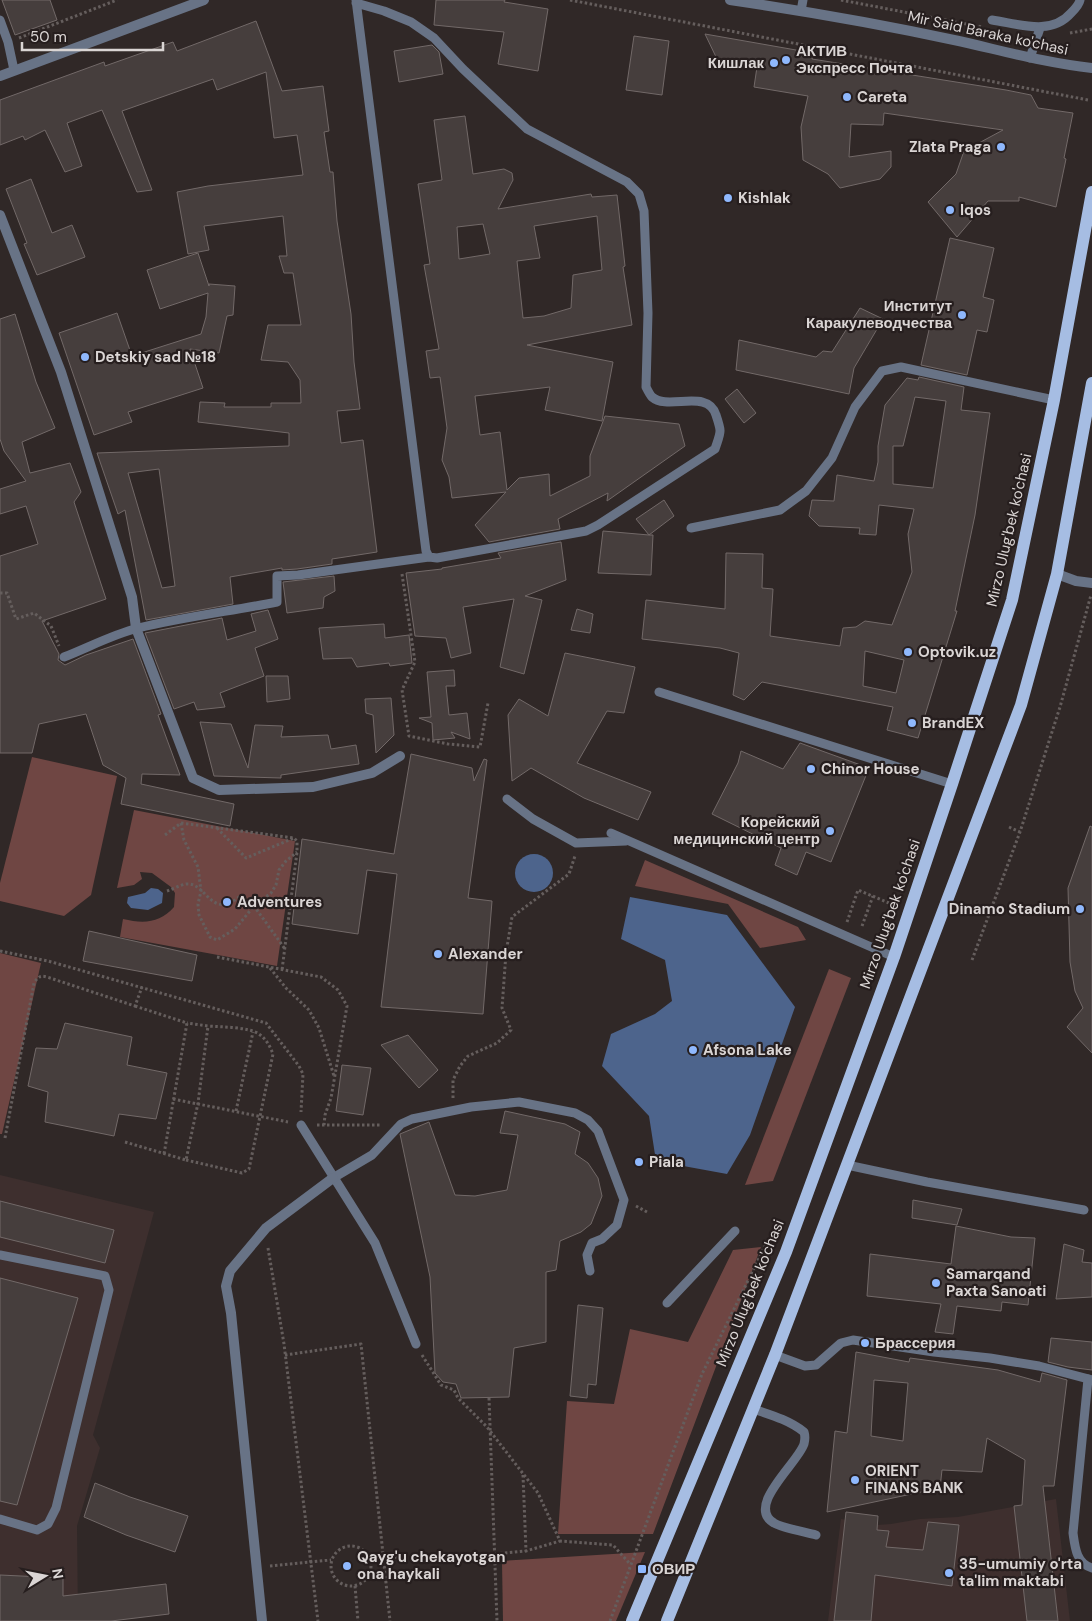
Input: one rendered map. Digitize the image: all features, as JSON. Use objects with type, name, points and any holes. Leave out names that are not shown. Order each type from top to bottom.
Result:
[{"type":"main road","name":"Mirzo Ulug'bek ko'chasi","points":[[632,1621],[786,1252],[894,957],[1012,600],[1054,400],[1092,192]]},
{"type":"main road","points":[[667,1621],[775,1355],[1021,705],[1057,574],[1092,383]]},
{"type":"street","points":[[0,76],[204,0]]},
{"type":"street","name":"Mir Said Baraka ko'chasi","points":[[730,0],[801,11],[953,40],[1030,58],[1092,68]]},
{"type":"street","points":[[0,215],[61,372],[132,597],[136,628],[193,778],[219,790],[313,787],[372,773],[400,756]]},
{"type":"street","points":[[1057,574],[1076,581],[1092,583]]},
{"type":"street","points":[[262,1621],[231,1313],[226,1286],[230,1270],[266,1228],[333,1178]]},
{"type":"lane","points":[[801,11],[803,0]]},
{"type":"lane","points":[[990,24],[1039,32],[1064,21],[1080,3],[1080,0]]},
{"type":"lane","points":[[64,657],[136,628],[209,613],[238,610],[277,602],[277,576],[298,575],[429,557],[437,558],[586,530],[598,525],[715,449],[721,430],[715,410],[703,401],[658,401],[651,397],[646,387],[648,313],[644,211],[639,194],[627,182],[527,129],[463,69],[434,38],[411,22],[356,1],[426,551],[429,557]]},
{"type":"lane","points":[[0,20],[8,42],[14,70]]},
{"type":"lane","points":[[1030,58],[1039,32]]},
{"type":"lane","points":[[691,528],[780,510],[806,491],[832,458],[855,408],[882,372],[901,367],[1054,400]]},
{"type":"lane","points":[[659,692],[952,784]]},
{"type":"lane","points":[[507,799],[533,819],[576,843],[629,841]]},
{"type":"lane","points":[[611,833],[894,957]]},
{"type":"lane","points":[[333,1178],[372,1155],[401,1124],[412,1119],[471,1107],[519,1102],[575,1113],[588,1120],[598,1132],[624,1200],[617,1225],[602,1239],[592,1243],[587,1255],[590,1271]]},
{"type":"lane","points":[[301,1125],[375,1243],[416,1344]]},
{"type":"lane","points":[[847,1165],[927,1182],[1084,1210]]},
{"type":"lane","points":[[667,1303],[735,1231]]},
{"type":"lane","points":[[0,1255],[105,1276],[109,1290],[56,1508],[48,1524],[37,1530],[0,1519]]},
{"type":"lane","points":[[775,1355],[805,1366],[816,1365],[841,1343],[852,1340],[1039,1366],[1090,1379],[1073,1533],[1076,1554],[1086,1566],[1092,1568]]},
{"type":"lane","points":[[753,1409],[796,1425],[804,1432],[805,1443],[788,1470],[768,1496],[764,1506],[765,1514],[774,1523],[816,1535]]},
{"type":"path","points":[[8,42],[116,0]]},
{"type":"path","points":[[570,0],[1088,100]]},
{"type":"path","points":[[841,0],[990,24]]},
{"type":"path","points":[[1039,32],[1092,29]]},
{"type":"path","points":[[400,561],[416,662],[402,690],[409,736],[448,744],[480,746],[488,702]]},
{"type":"path","points":[[0,593],[7,592],[16,619],[34,614],[51,626],[64,657]]},
{"type":"path","points":[[972,960],[1020,832],[1060,707],[1092,592]]},
{"type":"path","points":[[181,823],[184,840],[198,867],[201,891],[198,904],[199,915],[210,937],[217,940],[235,929],[254,906],[271,893],[276,885],[280,870],[286,861],[298,852]]},
{"type":"path","points":[[165,835],[181,823],[294,838],[297,841],[298,852],[282,970]]},
{"type":"path","points":[[217,827],[246,858],[294,838]]},
{"type":"path","points":[[1009,827],[1020,832]]},
{"type":"path","points":[[452,1111],[453,1080],[460,1066],[468,1056],[498,1044],[511,1030],[502,1008],[506,953],[512,917],[569,874],[575,855],[576,843]]},
{"type":"path","points":[[167,891],[187,884],[196,886],[219,904],[227,904],[240,896],[254,906],[285,949]]},
{"type":"path","points":[[843,935],[858,890],[889,903]]},
{"type":"path","points":[[862,926],[872,896]]},
{"type":"path","points":[[0,951],[48,961],[266,1023],[303,1074],[301,1125]]},
{"type":"path","points":[[217,956],[322,977],[338,990],[347,1006],[324,1125]]},
{"type":"path","points":[[270,967],[286,988],[309,1010],[318,1028],[334,1078]]},
{"type":"path","points":[[5,1138],[34,983],[37,978],[42,976],[187,1023],[253,1032],[259,1034],[268,1042],[273,1054],[250,1170],[242,1173],[186,1160],[125,1142]]},
{"type":"path","points":[[135,1006],[142,988]]},
{"type":"path","points":[[164,1154],[187,1023]]},
{"type":"path","points":[[186,1160],[198,1103],[208,1026]]},
{"type":"path","points":[[236,1111],[253,1032]]},
{"type":"path","points":[[173,1099],[301,1125],[401,1124]]},
{"type":"path","points":[[610,1621],[702,1374],[766,1242]]},
{"type":"path","points":[[268,1250],[285,1356],[318,1621]]},
{"type":"path","points":[[285,1356],[360,1344],[390,1621]]},
{"type":"path","points":[[416,1344],[441,1385],[454,1390],[458,1398],[490,1432],[538,1493],[560,1541]]},
{"type":"path","points":[[489,1398],[497,1621]]},
{"type":"path","points":[[523,1474],[526,1551]]},
{"type":"path","points":[[370,1558],[495,1554],[526,1551],[560,1541],[612,1545],[631,1565]]},
{"type":"path","points":[[354,1546],[360,1548],[370,1558],[370,1573],[367,1579],[355,1586],[348,1586],[335,1580],[330,1567],[331,1560],[340,1548],[354,1546]]},
{"type":"path","points":[[257,1567],[331,1560]]},
{"type":"path","points":[[355,1586],[358,1621]]},
{"type":"shaded area","points":[[32,757],[117,776],[91,895],[64,916],[0,901],[0,883]]},
{"type":"shaded area","points":[[134,810],[295,841],[277,966],[120,937],[123,919],[151,921],[163,916],[174,907],[175,893],[171,887],[152,873],[140,872],[142,879],[134,885],[117,888]]},
{"type":"shaded area","points":[[645,860],[798,927],[806,940],[760,948],[728,904],[635,886]]},
{"type":"shaded area","points":[[0,953],[41,963],[2,1134],[0,1134]]},
{"type":"shaded area","points":[[829,969],[851,978],[773,1181],[745,1185]]},
{"type":"shaded area","points":[[0,1175],[154,1212],[93,1435],[100,1448],[77,1526],[78,1621],[0,1621]]},
{"type":"shaded area","points":[[761,1247],[653,1534],[558,1534],[567,1401],[614,1404],[630,1329],[688,1342],[733,1250]]},
{"type":"shaded area","name":"35-umumiy o'rta ta'lim maktabi","points":[[1056,1499],[1070,1621],[828,1621],[841,1519],[877,1525],[891,1524],[920,1519],[958,1517]]},
{"type":"shaded area","points":[[645,1552],[616,1621],[503,1621],[502,1561]]},
{"type":"water","points":[[534,854],[547,860],[553,873],[547,886],[534,892],[521,886],[515,873],[521,860]]},
{"type":"water","points":[[151,888],[158,889],[163,893],[162,903],[148,910],[131,908],[127,903],[128,897],[145,893]]},
{"type":"water","name":"Afsona Lake","points":[[630,897],[727,915],[795,1007],[750,1135],[727,1174],[656,1161],[649,1116],[602,1066],[611,1034],[655,1014],[672,1001],[665,960],[621,939]]},
{"type":"building","points":[[2,0],[50,0],[57,20],[15,35]]},
{"type":"building","points":[[436,0],[505,0],[504,2],[548,9],[538,71],[498,64],[504,32],[434,25]]},
{"type":"building","points":[[256,21],[282,91],[323,86],[329,131],[324,132],[330,172],[333,172],[337,221],[351,314],[354,362],[360,409],[337,411],[341,443],[363,440],[377,552],[332,559],[332,564],[297,569],[282,570],[282,568],[230,577],[233,604],[146,620],[125,510],[118,514],[97,453],[289,446],[289,433],[198,422],[200,402],[225,403],[224,407],[271,407],[271,403],[301,403],[300,380],[288,362],[261,360],[268,325],[301,325],[293,273],[284,273],[279,256],[287,256],[283,216],[204,226],[209,250],[188,254],[177,192],[208,186],[303,175],[297,135],[274,138],[266,72],[217,90],[213,79],[122,111],[152,190],[137,192],[102,110],[67,123],[82,166],[65,172],[45,130],[25,140],[23,136],[0,145],[0,100],[104,62],[105,66],[173,42],[177,51]],"holes":[[[159,469],[175,586],[162,588],[128,473]]]},
{"type":"building","points":[[705,34],[813,53],[812,59],[1031,95],[1038,108],[1073,113],[1056,207],[1019,197],[1019,201],[988,201],[957,237],[928,202],[956,174],[964,151],[1003,130],[884,113],[883,125],[851,124],[849,157],[891,151],[891,167],[880,179],[840,188],[828,174],[803,160],[801,127],[808,96],[754,87],[757,67],[717,59]]},
{"type":"building","points":[[634,36],[669,41],[662,95],[626,90]]},
{"type":"building","points":[[432,45],[439,52],[443,74],[399,82],[394,51]]},
{"type":"building","points":[[465,116],[473,174],[504,169],[512,173],[513,180],[498,209],[591,194],[592,197],[617,195],[625,266],[623,267],[632,325],[527,345],[613,362],[602,421],[545,410],[550,387],[475,396],[480,435],[500,432],[507,490],[519,478],[549,474],[550,496],[590,476],[590,456],[605,416],[679,424],[685,446],[607,501],[608,493],[558,519],[560,529],[489,542],[475,525],[506,492],[452,498],[449,477],[442,460],[447,428],[440,377],[430,378],[426,351],[439,349],[424,265],[430,264],[418,184],[442,180],[434,120]],"holes":[[[597,216],[602,270],[573,275],[571,308],[544,316],[523,318],[517,261],[540,258],[534,226]],[[483,224],[490,254],[459,259],[457,227]]]},
{"type":"building","points":[[31,179],[52,233],[72,225],[85,257],[37,275],[24,244],[27,243],[6,189]]},
{"type":"building","name":"Институт Каракулеводчества","points":[[950,238],[994,248],[983,297],[994,300],[987,332],[977,330],[967,375],[921,365]]},
{"type":"building","points":[[198,253],[209,286],[209,284],[235,286],[233,315],[227,316],[219,353],[190,349],[203,388],[128,412],[132,422],[94,435],[59,333],[117,313],[132,356],[201,334],[206,317],[208,293],[160,309],[147,270]]},
{"type":"building","points":[[860,308],[883,319],[854,368],[849,394],[736,370],[739,340],[816,357],[823,351],[832,352]]},
{"type":"building","points":[[15,314],[36,382],[55,428],[22,442],[30,473],[70,463],[81,492],[74,502],[106,599],[42,621],[59,654],[58,660],[65,665],[86,655],[133,639],[161,714],[158,715],[180,775],[142,774],[141,784],[234,804],[230,826],[121,804],[126,778],[103,765],[86,714],[39,724],[32,753],[0,753],[0,556],[38,544],[26,506],[0,514],[0,489],[26,481],[4,451],[0,439],[0,319]]},
{"type":"building","points":[[919,377],[964,387],[961,410],[990,413],[975,515],[955,611],[957,611],[918,738],[887,730],[893,707],[762,682],[744,700],[733,695],[739,653],[720,648],[642,639],[646,600],[725,609],[726,553],[763,554],[762,588],[773,589],[770,636],[840,646],[843,628],[856,627],[865,621],[892,625],[912,572],[908,534],[914,509],[879,505],[876,535],[859,534],[860,528],[819,526],[809,516],[812,500],[834,501],[837,475],[874,481],[885,405],[907,378],[918,380]],"holes":[[[915,397],[946,401],[933,488],[893,484],[893,446],[903,446]],[[865,651],[904,660],[896,693],[863,686]]]},
{"type":"building","points":[[737,389],[756,413],[744,423],[725,399]]},
{"type":"building","points":[[664,500],[674,516],[649,535],[636,519]]},
{"type":"building","points":[[603,531],[653,535],[651,575],[598,573]]},
{"type":"building","points":[[561,542],[566,580],[525,596],[542,600],[524,674],[500,667],[514,599],[463,607],[471,653],[451,658],[446,638],[415,636],[406,573],[442,569],[501,558],[498,553]]},
{"type":"building","points":[[334,576],[335,591],[324,597],[323,608],[287,613],[283,582]]},
{"type":"building","points":[[577,609],[593,614],[590,633],[571,630]]},
{"type":"building","points":[[268,610],[278,639],[255,648],[264,676],[220,693],[225,707],[197,710],[194,702],[174,709],[145,633],[222,618],[227,640],[256,631],[251,614]]},
{"type":"building","points":[[384,624],[385,638],[409,635],[412,663],[390,666],[389,663],[357,667],[352,658],[323,659],[319,628]]},
{"type":"building","points":[[565,653],[635,667],[624,713],[607,711],[577,763],[651,792],[638,820],[584,798],[531,768],[512,781],[508,715],[519,699],[548,716]]},
{"type":"building","points":[[454,670],[455,686],[446,686],[449,715],[467,713],[470,739],[451,732],[455,738],[433,740],[432,723],[419,718],[431,717],[427,672]]},
{"type":"building","points":[[266,676],[288,676],[290,699],[267,702]]},
{"type":"building","points":[[391,698],[394,735],[376,753],[373,715],[366,713],[365,699]]},
{"type":"building","points":[[200,722],[231,724],[248,768],[255,725],[283,726],[281,737],[328,735],[331,749],[356,745],[359,764],[281,775],[281,778],[214,776]]},
{"type":"building","points":[[800,743],[869,768],[831,862],[806,852],[797,875],[775,865],[781,848],[712,814],[738,763],[741,751],[783,769]]},
{"type":"building","points":[[411,754],[472,768],[474,781],[484,759],[487,760],[468,898],[492,901],[483,1014],[381,1007],[397,874],[367,870],[358,934],[292,924],[302,839],[394,854]]},
{"type":"building","name":"Dinamo Stadium","points":[[1090,826],[1092,827],[1092,1053],[1067,1027],[1083,1008],[1075,991],[1070,962],[1068,888]]},
{"type":"building","points":[[89,931],[197,955],[192,981],[83,961]]},
{"type":"building","points":[[65,1023],[132,1037],[127,1065],[167,1073],[156,1119],[119,1114],[114,1136],[45,1122],[48,1092],[28,1086],[36,1048],[57,1049]]},
{"type":"building","points":[[408,1035],[438,1070],[419,1088],[381,1045]]},
{"type":"building","points":[[342,1065],[371,1068],[363,1115],[336,1111]]},
{"type":"building","points":[[505,1111],[565,1124],[580,1132],[575,1154],[588,1163],[598,1178],[602,1196],[591,1224],[581,1232],[560,1241],[556,1270],[546,1272],[546,1342],[514,1348],[509,1397],[461,1398],[456,1384],[443,1382],[435,1373],[430,1277],[400,1134],[429,1122],[455,1195],[475,1196],[507,1190],[518,1135],[500,1133]]},
{"type":"building","points":[[913,1200],[962,1209],[957,1225],[912,1218]]},
{"type":"building","points":[[0,1201],[114,1230],[105,1263],[0,1237]]},
{"type":"building","points":[[956,1226],[1011,1237],[1035,1238],[1028,1305],[1002,1302],[1001,1311],[957,1306],[953,1334],[935,1332],[941,1304],[867,1296],[870,1254],[951,1264]]},
{"type":"building","points":[[1064,1244],[1084,1250],[1082,1262],[1092,1263],[1092,1297],[1056,1299]]},
{"type":"building","points":[[0,1278],[78,1298],[17,1505],[0,1501]]},
{"type":"building","points":[[578,1305],[603,1308],[596,1385],[588,1384],[587,1398],[570,1396]]},
{"type":"building","points":[[1051,1338],[1092,1342],[1092,1370],[1048,1362]]},
{"type":"building","points":[[856,1352],[909,1362],[910,1358],[998,1370],[1040,1382],[1042,1373],[1067,1380],[1054,1486],[1043,1486],[1058,1621],[1027,1621],[1014,1506],[1022,1505],[1025,1460],[987,1438],[982,1472],[942,1470],[940,1488],[827,1512],[835,1431],[847,1433]],"holes":[[[874,1380],[908,1383],[903,1441],[871,1436]]]},
{"type":"building","points":[[95,1483],[188,1516],[175,1552],[126,1535],[84,1517]]},
{"type":"building","points":[[846,1512],[878,1516],[877,1530],[889,1531],[886,1547],[923,1550],[928,1522],[959,1525],[952,1586],[875,1575],[871,1621],[834,1621]]},
{"type":"building","points":[[0,1575],[63,1578],[63,1596],[166,1584],[169,1614],[111,1621],[0,1621]]},
{"type":"place","name":"АКТИВ Экспресс Почта","points":[[786,60]]},
{"type":"place","name":"Кишлак","points":[[774,63]]},
{"type":"place","name":"Careta","points":[[847,97]]},
{"type":"place","name":"Zlata Praga","points":[[1001,147]]},
{"type":"place","name":"Kishlak","points":[[728,198]]},
{"type":"place","name":"Iqos","points":[[950,210]]},
{"type":"place","name":"Институт Каракулеводчества","points":[[962,315]]},
{"type":"place","name":"Detskiy sad №18","points":[[85,357]]},
{"type":"place","name":"Optovik.uz","points":[[908,652]]},
{"type":"place","name":"BrandEX","points":[[912,723]]},
{"type":"place","name":"Chinor House","points":[[811,769]]},
{"type":"place","name":"Корейский медицинский центр","points":[[830,831]]},
{"type":"place","name":"Adventures","points":[[227,902]]},
{"type":"place","name":"Dinamo Stadium","points":[[1080,909]]},
{"type":"place","name":"Alexander","points":[[438,954]]},
{"type":"place","name":"Afsona Lake","points":[[693,1050]]},
{"type":"place","name":"Piala","points":[[639,1162]]},
{"type":"place","name":"Samarqand Paxta Sanoati","points":[[936,1283]]},
{"type":"place","name":"Брассерия","points":[[865,1343]]},
{"type":"place","name":"ORIENT FINANS BANK","points":[[855,1480]]},
{"type":"place","name":"Qayg'u chekayotgan ona haykali","points":[[347,1566]]},
{"type":"place","name":"ОВИР","points":[[642,1569]]},
{"type":"place","name":"35-umumiy o'rta ta'lim maktabi","points":[[949,1573]]}]
